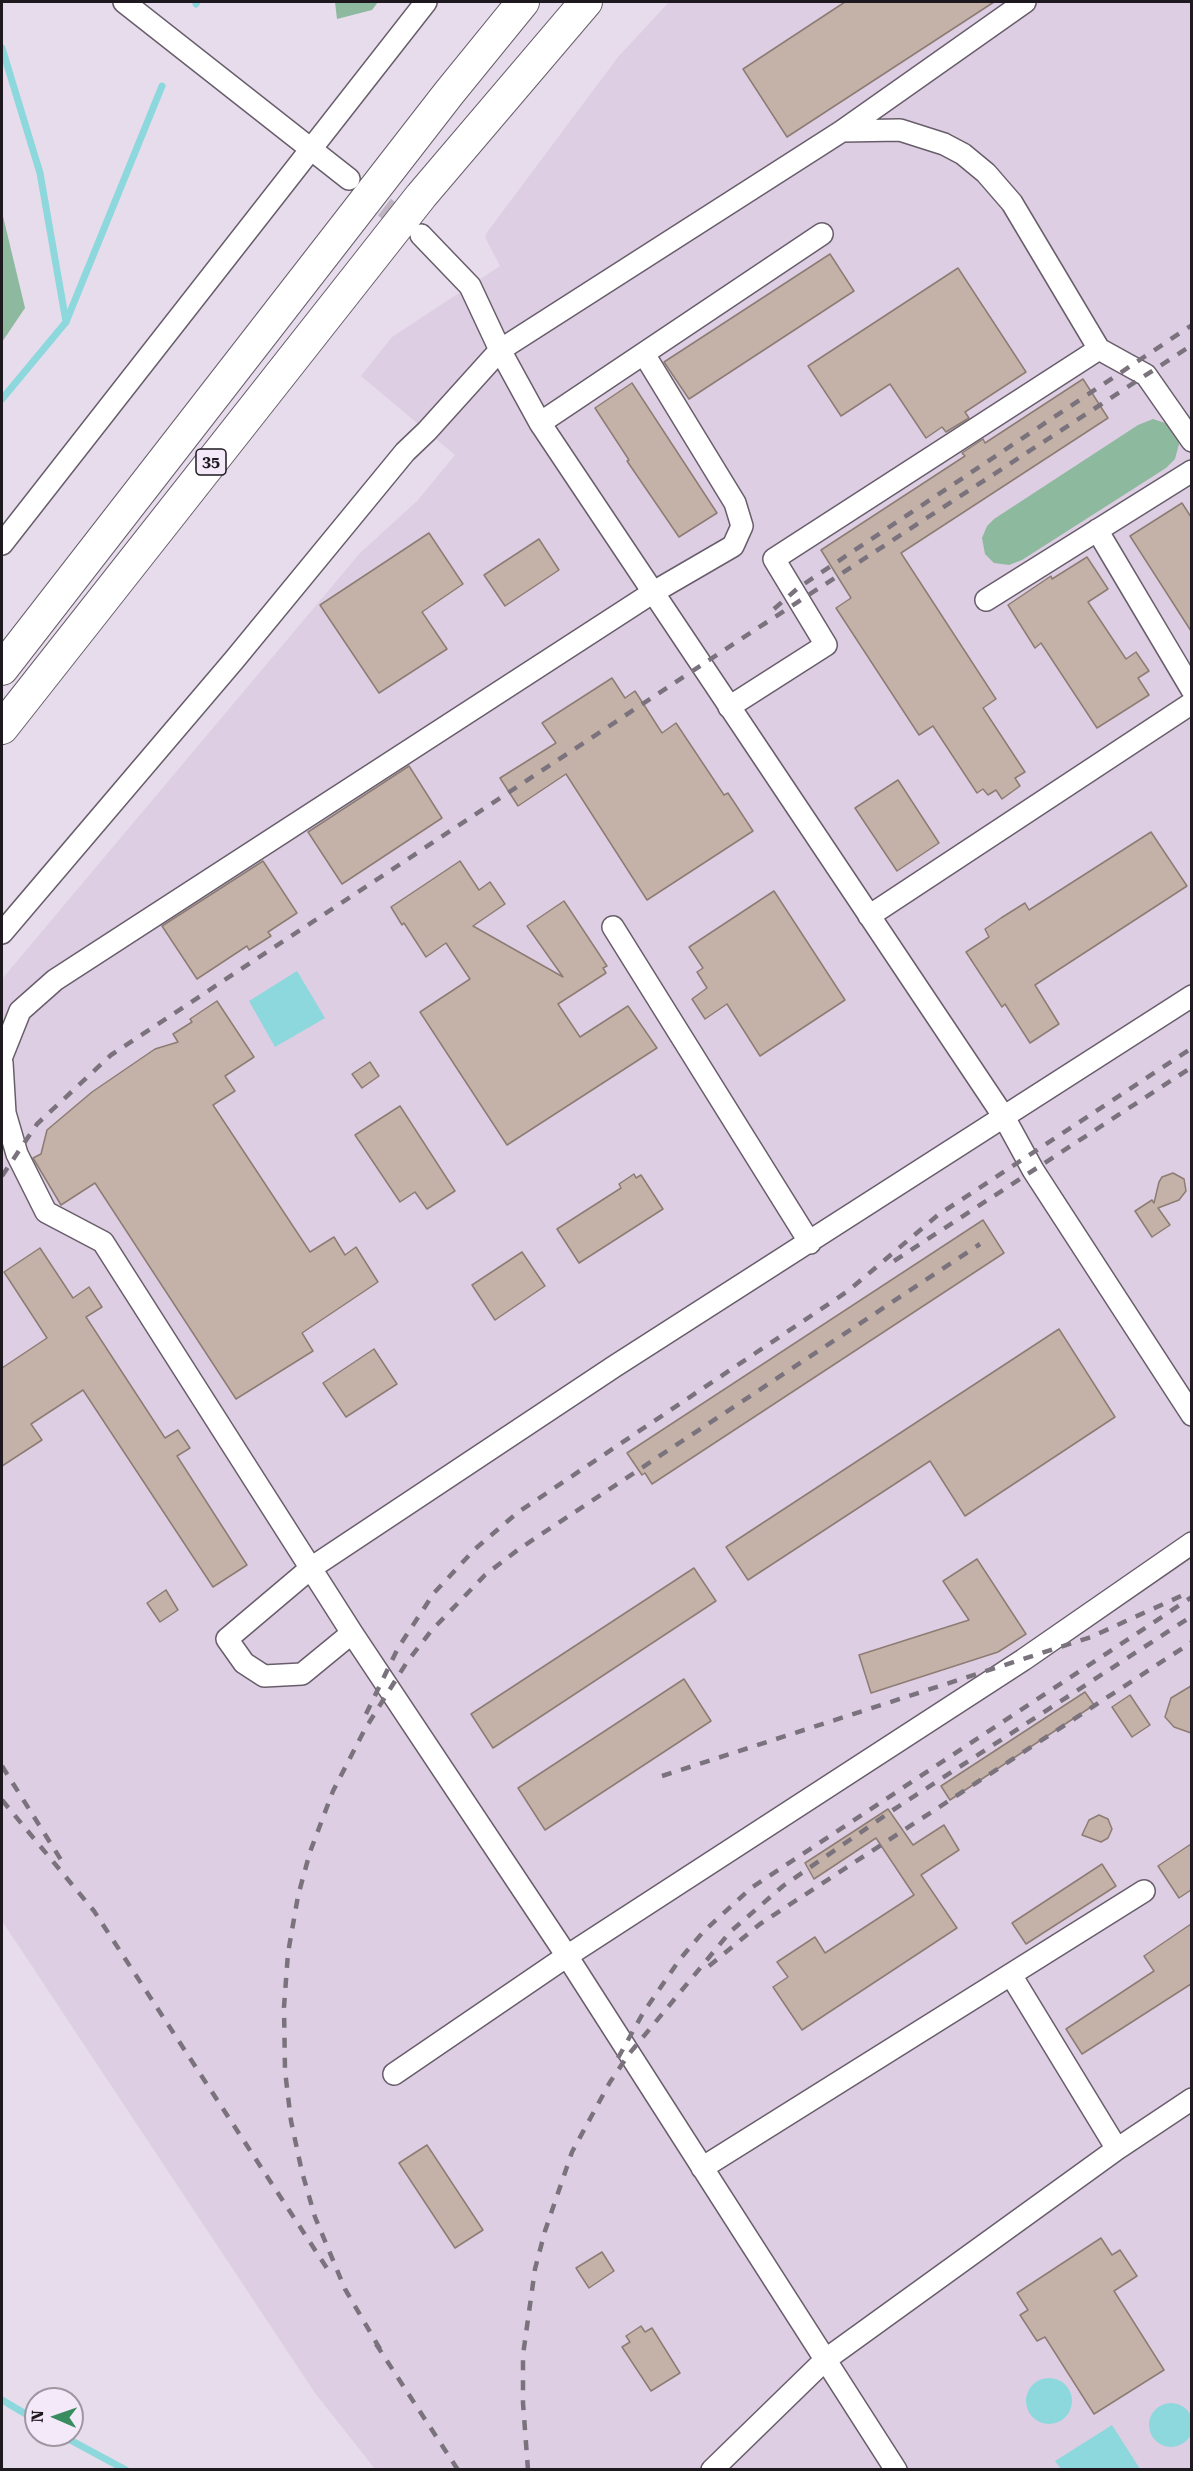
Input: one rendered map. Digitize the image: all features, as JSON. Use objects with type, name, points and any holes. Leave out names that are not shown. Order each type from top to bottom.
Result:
[{"type":"highway","name":"35","points":[[2,669],[449,93],[523,2]]},
{"type":"highway","name":"35","points":[[2,728],[421,196],[586,2]]},
{"type":"street","points":[[124,2],[349,179]]},
{"type":"street","points":[[2,544],[426,2]]},
{"type":"street","points":[[2,933],[235,659],[405,452],[500,350],[842,131],[1025,2]]},
{"type":"street","points":[[842,131],[900,130],[944,144],[963,154],[986,173],[1012,203],[1099,349],[1146,375],[1191,441]]},
{"type":"street","points":[[540,423],[822,234]]},
{"type":"street","points":[[421,235],[470,286],[500,350],[540,423],[1004,1118],[1033,1170],[1191,1415]]},
{"type":"street","points":[[729,707],[826,645],[774,558],[1099,349]]},
{"type":"street","points":[[2,1056],[20,1011],[55,980],[652,593],[733,546],[742,526],[735,503],[644,354]]},
{"type":"street","points":[[986,600],[1191,471]]},
{"type":"street","points":[[1097,530],[1191,690]]},
{"type":"street","points":[[869,916],[1191,703]]},
{"type":"street","points":[[613,927],[810,1243]]},
{"type":"street","points":[[352,1634],[302,1674],[264,1676],[244,1663],[227,1639],[311,1568],[615,1366],[810,1243],[1191,996]]},
{"type":"street","points":[[2,1063],[5,1113],[17,1154],[45,1212],[103,1242],[352,1634],[567,1956],[896,2469]]},
{"type":"street","points":[[394,2074],[567,1956],[1023,1660],[1191,1543]]},
{"type":"street","points":[[702,2168],[1144,1891]]},
{"type":"street","points":[[1011,1975],[1117,2149]]},
{"type":"street","points":[[712,2469],[825,2360],[1117,2149],[1191,2099]]},
{"type":"shaded area","points":[[669,2],[1191,2],[1191,2469],[375,2469],[315,2393],[2,1921],[2,979],[360,553],[417,501],[455,455],[361,376],[392,337],[500,266],[485,237],[488,231],[618,57]]},
{"type":"green space","points":[[335,2],[378,2],[372,10],[337,19]]},
{"type":"green space","points":[[2,212],[25,308],[2,342]]},
{"type":"green space","points":[[1153,419],[1168,424],[1176,433],[1179,444],[1175,459],[1166,468],[1022,560],[1009,565],[994,563],[985,554],[982,538],[987,526],[994,519],[1138,425]]},
{"type":"water","points":[[297,971],[325,1018],[275,1047],[249,1001]]},
{"type":"water","points":[[1049,2378],[1065,2385],[1072,2401],[1065,2417],[1049,2424],[1033,2417],[1026,2401],[1033,2385]]},
{"type":"water","points":[[1171,2403],[1180,2404],[1187,2409],[1192,2416],[1192,2434],[1187,2441],[1180,2446],[1171,2447],[1162,2446],[1155,2441],[1150,2434],[1149,2425],[1150,2416],[1155,2409],[1162,2404]]},
{"type":"water","points":[[1112,2425],[1140,2469],[1061,2469],[1055,2461]]},
{"type":"building","points":[[845,2],[994,2],[787,137],[743,69]]},
{"type":"building","points":[[830,254],[854,291],[689,399],[664,362]]},
{"type":"building","points":[[958,268],[1026,372],[965,412],[969,418],[946,432],[942,427],[926,438],[890,384],[841,416],[808,366]]},
{"type":"building","points":[[1083,379],[1108,418],[901,553],[996,699],[983,708],[1025,772],[1015,778],[1020,786],[1002,799],[996,790],[988,795],[983,789],[977,793],[933,726],[919,735],[836,608],[851,598],[821,550],[965,456],[962,453],[983,439],[985,443]]},
{"type":"building","points":[[632,383],[717,513],[679,537],[627,461],[629,460],[595,408]]},
{"type":"building","points":[[1182,503],[1191,517],[1191,631],[1130,536]]},
{"type":"building","points":[[429,533],[463,584],[422,612],[447,649],[379,693],[320,605]]},
{"type":"building","points":[[539,539],[559,570],[505,606],[484,575]]},
{"type":"building","points":[[1087,557],[1108,589],[1088,602],[1126,659],[1136,652],[1149,671],[1138,678],[1149,695],[1097,728],[1041,643],[1035,648],[1008,605],[1051,576],[1052,579]]},
{"type":"building","points":[[612,678],[625,698],[635,691],[662,733],[676,723],[724,795],[728,793],[753,831],[647,900],[566,774],[518,806],[500,778],[556,743],[542,723]]},
{"type":"building","points":[[409,766],[442,818],[342,884],[308,832]]},
{"type":"building","points":[[898,780],[939,843],[897,871],[855,808]]},
{"type":"building","points":[[1151,832],[1187,886],[1035,985],[1059,1024],[1030,1043],[1005,1004],[1002,1007],[966,952],[989,937],[985,929],[1001,918],[1025,903],[1029,910]]},
{"type":"building","points":[[263,861],[297,913],[268,932],[271,936],[249,950],[247,946],[197,979],[162,926]]},
{"type":"building","points":[[460,861],[479,890],[490,882],[505,904],[473,926],[563,977],[527,926],[564,901],[607,966],[603,968],[606,973],[558,1004],[580,1037],[628,1006],[657,1048],[507,1145],[420,1012],[470,979],[446,943],[426,957],[391,907]]},
{"type":"building","points":[[774,891],[845,1000],[760,1056],[727,1004],[705,1019],[692,999],[707,988],[697,972],[703,968],[689,947]]},
{"type":"building","points":[[217,1001],[254,1057],[225,1076],[235,1091],[213,1105],[310,1252],[334,1237],[345,1255],[356,1247],[378,1282],[302,1333],[313,1351],[236,1399],[95,1183],[61,1205],[33,1158],[41,1154],[47,1130],[92,1092],[155,1049],[178,1042],[173,1034],[192,1022],[190,1019]]},
{"type":"building","points":[[370,1062],[379,1076],[362,1088],[352,1074]]},
{"type":"building","points":[[400,1106],[455,1191],[427,1209],[415,1192],[400,1202],[355,1135]]},
{"type":"building","points":[[1173,1173],[1184,1179],[1186,1191],[1179,1200],[1158,1208],[1170,1225],[1152,1237],[1135,1211],[1152,1200],[1154,1203],[1162,1177]]},
{"type":"building","points":[[634,1174],[636,1178],[641,1175],[663,1209],[579,1263],[557,1229],[621,1188],[619,1184]]},
{"type":"building","points":[[983,1220],[1004,1253],[652,1484],[645,1473],[642,1475],[627,1453]]},
{"type":"building","points":[[40,1248],[73,1298],[89,1287],[102,1307],[86,1317],[165,1438],[178,1430],[190,1448],[177,1456],[247,1565],[213,1587],[83,1390],[31,1424],[42,1440],[2,1466],[2,1368],[47,1338],[4,1272]]},
{"type":"building","points":[[522,1252],[545,1286],[495,1320],[472,1285]]},
{"type":"building","points":[[1059,1329],[1115,1417],[965,1516],[930,1461],[748,1580],[726,1547]]},
{"type":"building","points":[[374,1349],[397,1384],[346,1417],[323,1383]]},
{"type":"building","points":[[977,1559],[1026,1634],[998,1652],[871,1693],[859,1655],[969,1620],[943,1581]]},
{"type":"building","points":[[694,1568],[716,1601],[493,1748],[471,1714]]},
{"type":"building","points":[[166,1590],[178,1610],[160,1622],[147,1603]]},
{"type":"building","points":[[684,1679],[711,1721],[545,1830],[518,1788]]},
{"type":"building","points":[[1191,1686],[1191,1733],[1174,1727],[1165,1717],[1171,1698]]},
{"type":"building","points":[[1085,1692],[1094,1705],[950,1800],[941,1786]]},
{"type":"building","points":[[1130,1695],[1150,1725],[1132,1737],[1112,1707]]},
{"type":"building","points":[[888,1809],[913,1845],[944,1825],[959,1850],[921,1875],[957,1928],[802,2030],[773,1987],[788,1977],[777,1962],[815,1937],[825,1953],[914,1895],[876,1838],[814,1879],[805,1863]]},
{"type":"building","points":[[1099,1815],[1108,1819],[1112,1829],[1108,1838],[1101,1842],[1082,1835],[1089,1820]]},
{"type":"building","points":[[1191,1844],[1191,1890],[1179,1898],[1158,1866]]},
{"type":"building","points":[[1102,1864],[1116,1886],[1026,1944],[1012,1923]]},
{"type":"building","points":[[1191,1924],[1191,1984],[1082,2054],[1066,2029],[1154,1971],[1144,1956]]},
{"type":"building","points":[[427,2145],[483,2230],[455,2248],[399,2163]]},
{"type":"building","points":[[1101,2238],[1112,2255],[1120,2250],[1137,2276],[1114,2291],[1164,2370],[1094,2414],[1045,2337],[1037,2341],[1020,2315],[1028,2310],[1017,2293]]},
{"type":"building","points":[[602,2252],[614,2271],[589,2288],[576,2268]]},
{"type":"building","points":[[641,2326],[645,2332],[652,2328],[680,2373],[651,2391],[622,2347],[630,2342],[626,2336]]},
{"type":"waterway","points":[[2,48],[40,173],[66,322]]},
{"type":"waterway","points":[[2,399],[66,322],[162,86]]},
{"type":"waterway","points":[[2,2400],[24,2413]]},
{"type":"waterway","points":[[83,2447],[126,2470]]},
{"type":"tunnel","points":[[360,188],[411,228]]},
{"type":"railway","points":[[774,609],[798,588],[1192,325]]},
{"type":"railway","points":[[2,1176],[37,1124],[111,1055],[738,641],[1192,345]]},
{"type":"railway","points":[[366,1714],[398,1648],[434,1593],[475,1549],[517,1513],[848,1291],[938,1215],[1192,1048]]},
{"type":"railway","points":[[894,1261],[1192,1067]]},
{"type":"railway","points":[[380,2349],[345,2289],[315,2217],[291,2121],[285,2071],[284,2007],[288,1953],[298,1896],[310,1852],[333,1791],[365,1729],[407,1662],[431,1631],[485,1575],[519,1549],[980,1244]]},
{"type":"railway","points":[[662,1776],[1091,1637],[1181,1596]]},
{"type":"railway","points":[[618,2058],[643,2013],[680,1959],[704,1931],[751,1888],[1192,1597]]},
{"type":"railway","points":[[528,2470],[523,2403],[523,2355],[535,2269],[545,2231],[572,2152],[610,2082],[629,2054],[730,1932],[783,1886],[893,1810],[1192,1616]]},
{"type":"railway","points":[[709,1966],[760,1924],[1192,1642]]},
{"type":"railway","points":[[2,1766],[63,1863]]},
{"type":"railway","points":[[2,1800],[94,1911],[332,2276]]},
{"type":"railway","points":[[376,2344],[458,2470]]}]
